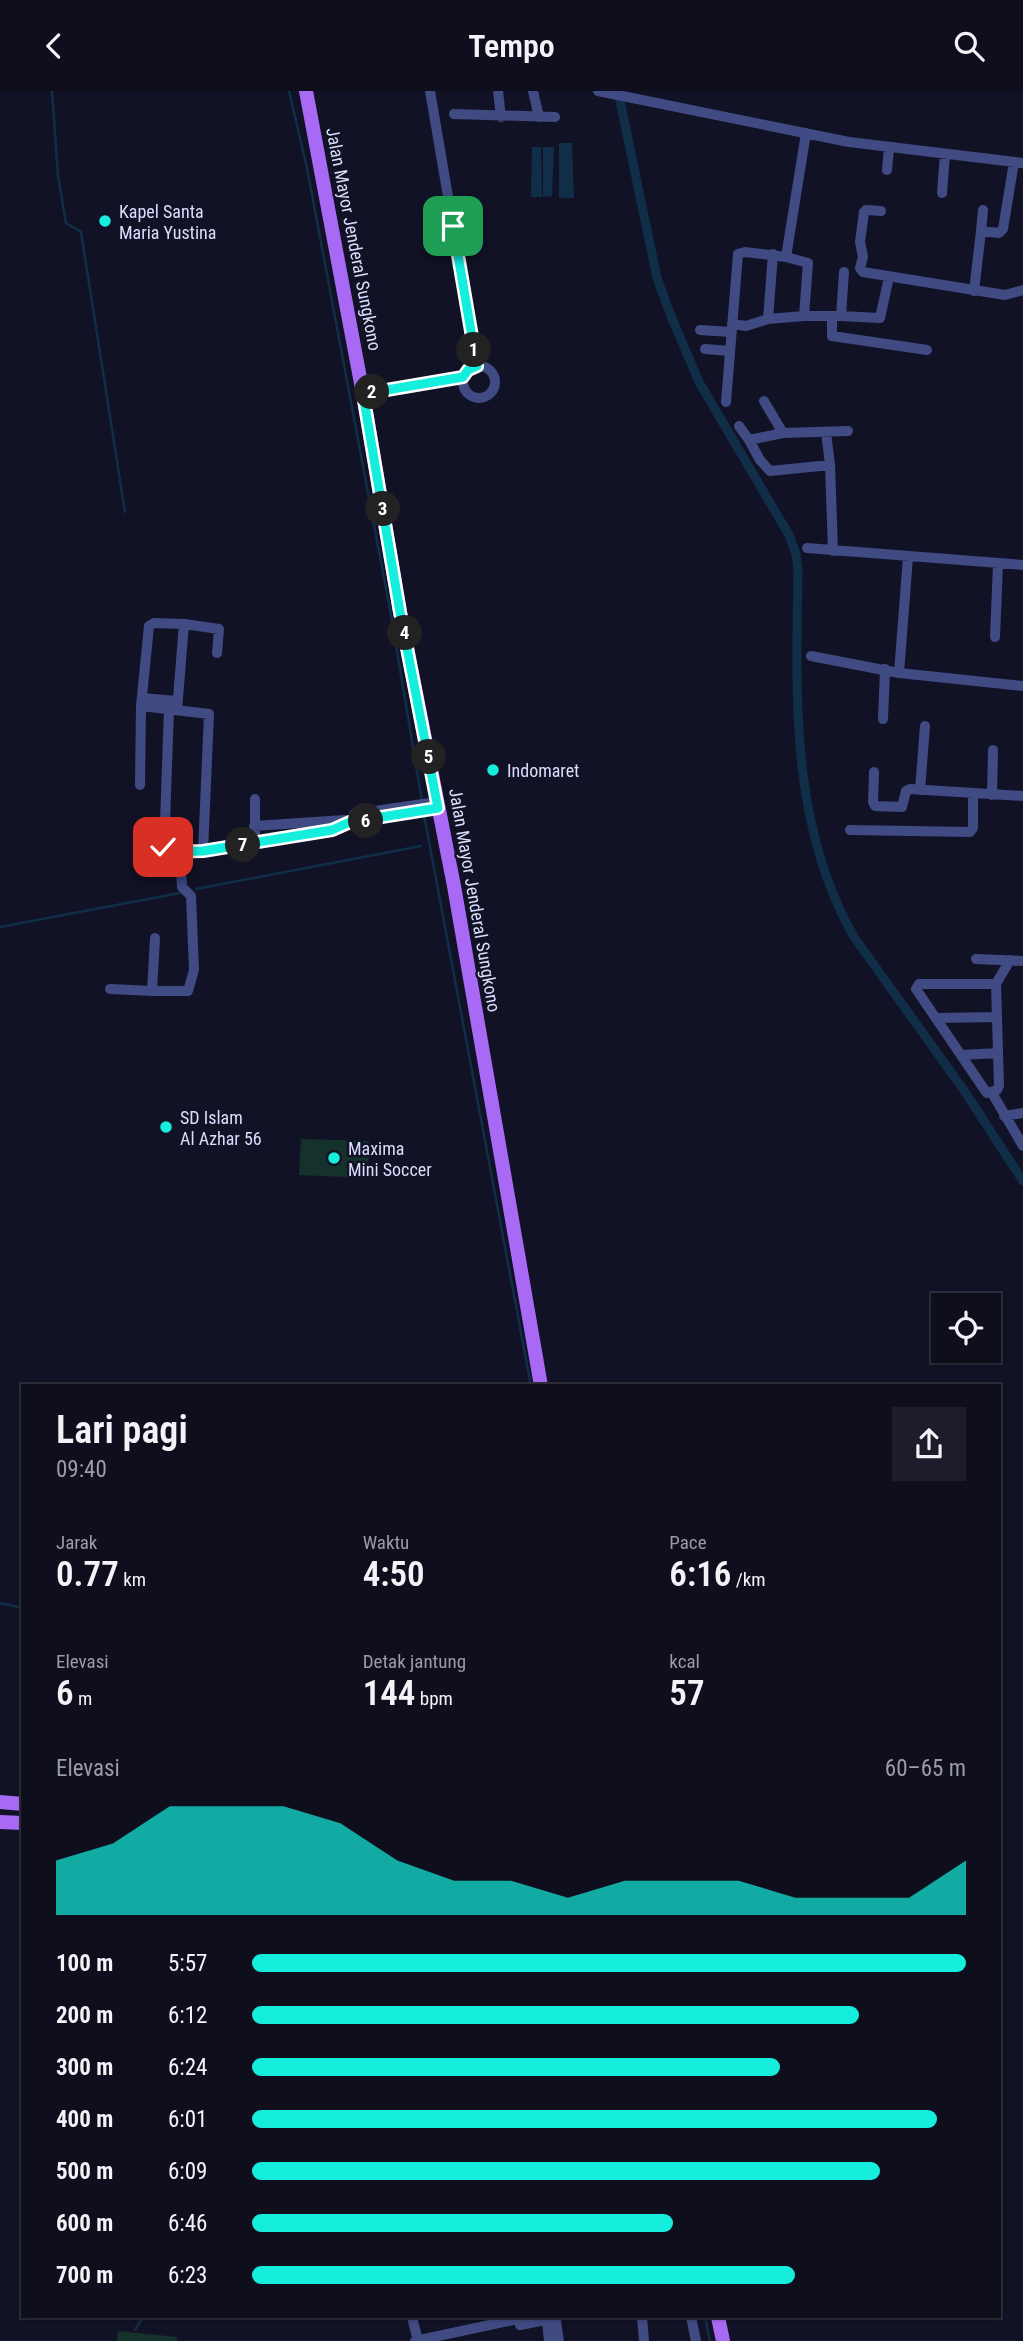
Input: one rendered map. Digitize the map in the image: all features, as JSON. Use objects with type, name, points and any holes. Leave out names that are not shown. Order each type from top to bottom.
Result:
[{"type":"main road","name":"Jalan Mayor Jenderal Sungkono","points":[[306,91],[363,394],[400,612],[428,807],[457,899],[541,1384]]},
{"type":"main road","points":[[0,1802],[21,1804]]},
{"type":"main road","points":[[0,1822],[21,1823]]},
{"type":"main road","points":[[718,2318],[723,2341]]},
{"type":"street","points":[[430,91],[477,366]]},
{"type":"street","points":[[498,91],[501,117]]},
{"type":"street","points":[[533,91],[539,117]]},
{"type":"street","points":[[598,91],[643,97],[806,133],[889,148],[1019,162],[1003,229],[999,233],[981,231]]},
{"type":"street","points":[[454,114],[555,117]]},
{"type":"street","points":[[786,257],[806,133]]},
{"type":"street","points":[[887,170],[889,148]]},
{"type":"street","points":[[942,193],[945,154]]},
{"type":"street","points":[[974,291],[983,210]]},
{"type":"street","points":[[881,211],[865,211],[860,241],[863,257],[861,270],[886,277],[1005,295],[1023,290]]},
{"type":"street","points":[[726,402],[738,254],[773,254],[806,261],[809,265],[804,316]]},
{"type":"street","points":[[768,319],[773,254]]},
{"type":"street","points":[[844,272],[837,316],[830,333],[834,338],[927,350]]},
{"type":"street","points":[[701,330],[804,316],[880,318],[886,277]]},
{"type":"street","points":[[705,349],[729,351]]},
{"type":"street","points":[[477,366],[489,370],[495,382],[489,395],[482,398],[473,398],[466,393],[463,386],[463,377],[468,370],[477,366]]},
{"type":"street","points":[[363,394],[463,377]]},
{"type":"street","points":[[764,401],[783,433]]},
{"type":"street","points":[[739,426],[770,471],[830,465]]},
{"type":"street","points":[[748,440],[783,433],[848,431]]},
{"type":"street","points":[[825,432],[830,465],[834,551]]},
{"type":"street","points":[[807,548],[1023,565]]},
{"type":"street","points":[[899,673],[908,557]]},
{"type":"street","points":[[995,637],[998,564]]},
{"type":"street","points":[[140,785],[142,702],[149,626],[154,623],[184,624],[219,629],[217,653]]},
{"type":"street","points":[[184,624],[164,851],[203,851],[332,830],[352,819]]},
{"type":"street","points":[[811,656],[899,673],[1023,686]]},
{"type":"street","points":[[883,719],[885,669]]},
{"type":"street","points":[[142,702],[209,713],[203,851]]},
{"type":"street","points":[[920,790],[925,726]]},
{"type":"street","points":[[992,795],[993,750]]},
{"type":"street","points":[[874,772],[875,806],[902,807],[907,790],[1023,796]]},
{"type":"street","points":[[849,829],[970,832],[974,828],[973,794]]},
{"type":"street","points":[[255,799],[255,843]]},
{"type":"street","points":[[254,826],[352,819],[428,807]]},
{"type":"street","points":[[110,989],[184,992],[191,988],[194,970],[191,896],[182,887],[180,853]]},
{"type":"street","points":[[152,991],[155,938]]},
{"type":"street","points":[[976,959],[1023,961]]},
{"type":"street","points":[[996,984],[919,984],[916,989],[987,1093],[992,1093],[999,1086],[996,984],[1010,960]]},
{"type":"street","points":[[937,1019],[996,1017]]},
{"type":"street","points":[[961,1055],[999,1053]]},
{"type":"street","points":[[992,1093],[1023,1146]]},
{"type":"street","points":[[1004,1116],[1023,1113]]},
{"type":"street","points":[[412,2318],[417,2341],[552,2319]]},
{"type":"street","points":[[445,2341],[523,2318]]},
{"type":"street","points":[[642,2318],[644,2341]]},
{"type":"street","points":[[691,2318],[695,2341]]},
{"type":"street","points":[[549,2341],[552,2319]]},
{"type":"street","points":[[552,2319],[559,2341]]},
{"type":"green space","name":"Maxima Mini Soccer","points":[[301,1139],[369,1141],[368,1178],[299,1175]]},
{"type":"green space","points":[[118,2331],[177,2337],[177,2341],[117,2341]]},
{"type":"water","points":[[559,143],[572,143],[574,198],[559,198]]},
{"type":"water","points":[[532,147],[541,147],[542,197],[531,197]]},
{"type":"water","points":[[543,147],[554,147],[552,196],[543,197]]},
{"type":"waterway","points":[[52,91],[58,176],[66,223],[81,232],[125,512]]},
{"type":"waterway","points":[[289,91],[307,168],[391,615],[422,801]]},
{"type":"waterway","points":[[618,91],[657,278],[671,316],[699,382],[789,535],[796,554],[801,759],[818,850],[833,894],[854,937],[963,1089],[1023,1181]]},
{"type":"waterway","points":[[424,815],[531,1384]]},
{"type":"waterway","points":[[196,889],[421,846]]},
{"type":"waterway","points":[[0,927],[180,893]]},
{"type":"waterway","points":[[0,1603],[21,1608]]},
{"type":"waterway","points":[[135,2330],[142,2318]]},
{"type":"waterway","points":[[705,2318],[710,2341]]},
{"type":"place","name":"Kapel Santa Maria Yustina","points":[[105,221]]},
{"type":"place","name":"Indomaret","points":[[493,770]]},
{"type":"place","name":"SD Islam Al Azhar 56","points":[[166,1127]]},
{"type":"place","name":"Maxima Mini Soccer","points":[[334,1158]]},
{"type":"route","points":[[163,847],[164,851],[168,852],[203,851],[332,830],[350,822],[438,808],[400,612],[363,394],[463,377],[468,370],[477,366],[453,226]]}]
